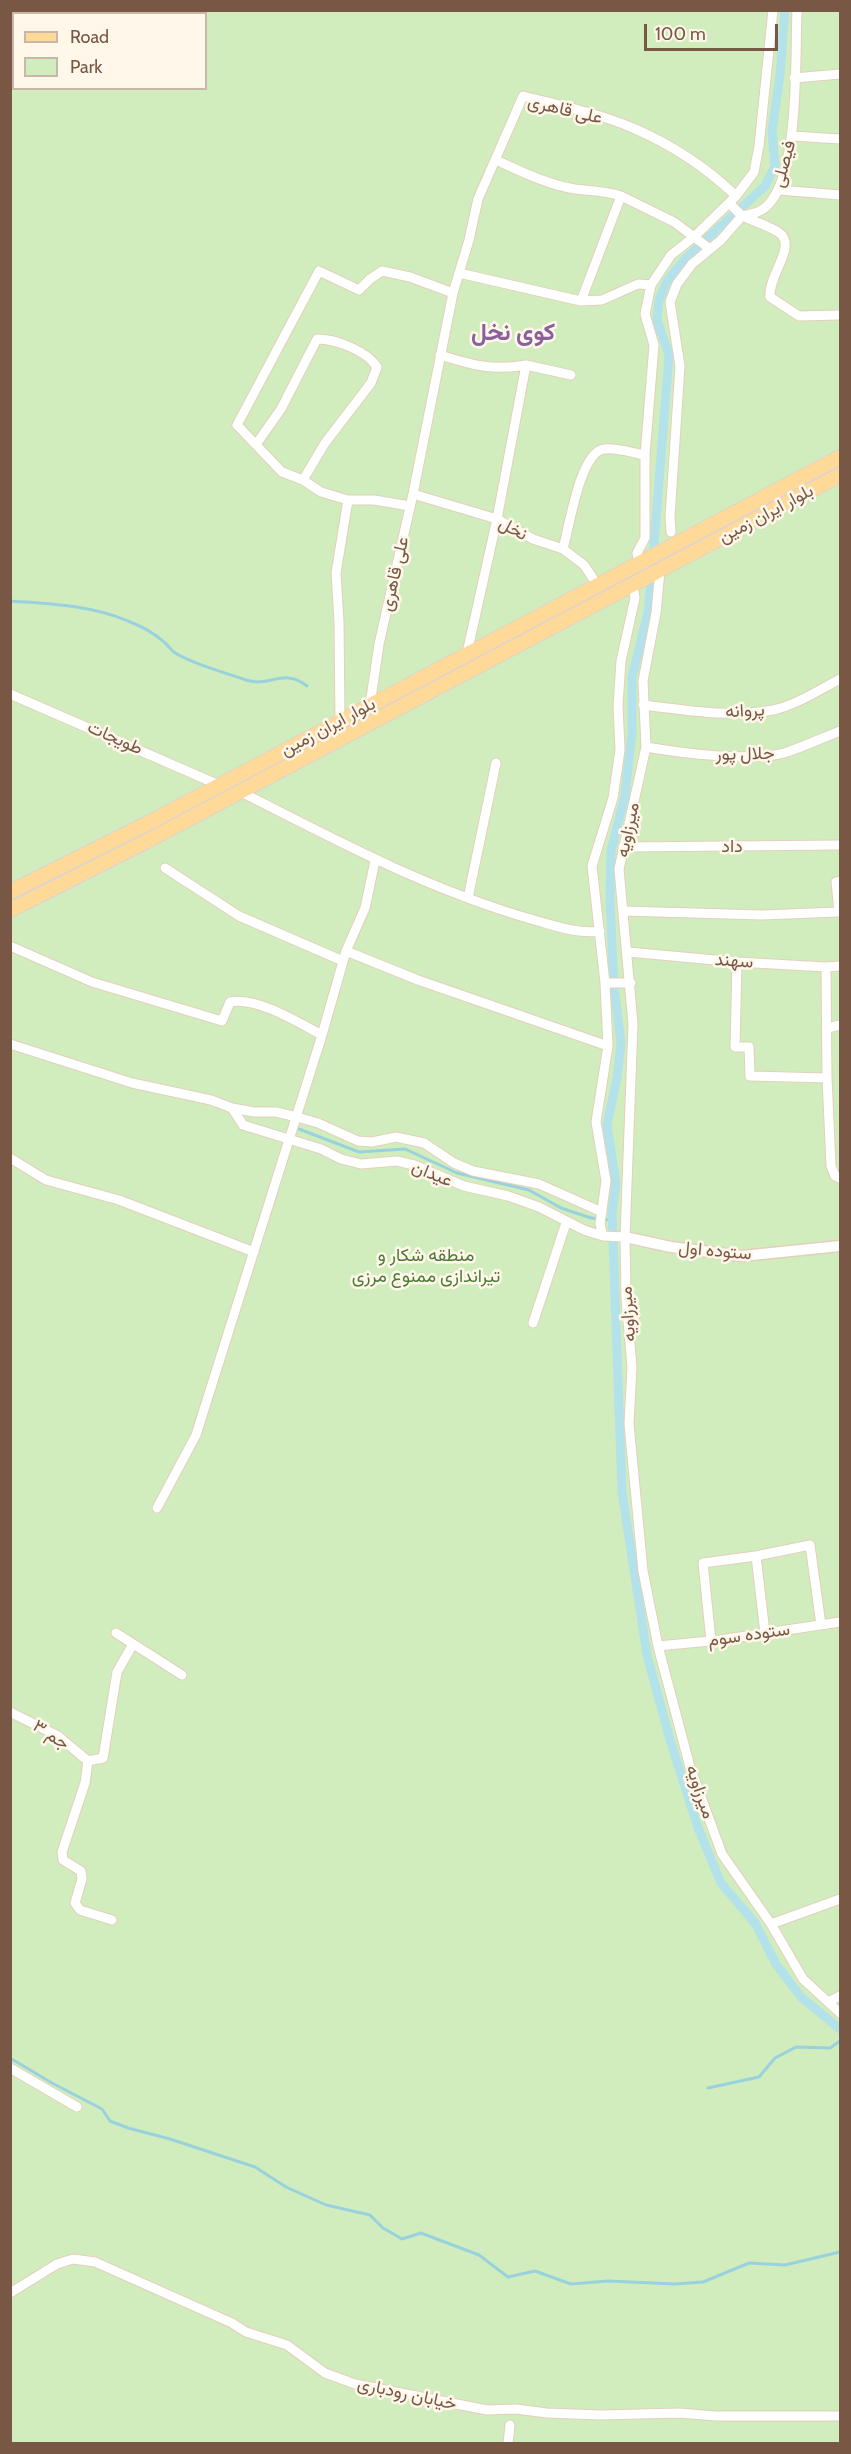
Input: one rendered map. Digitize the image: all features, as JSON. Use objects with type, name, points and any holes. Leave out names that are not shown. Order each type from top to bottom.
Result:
[{"type":"main road","name":"بلوار ایران زمین","points":[[10,892],[219,785],[840,457]]},
{"type":"main road","name":"بلوار ایران زمین","points":[[10,910],[241,792],[840,475]]},
{"type":"street","points":[[671,532],[670,517],[680,366],[670,302],[676,284],[692,264],[702,243],[754,172],[773,10]]},
{"type":"street","name":"فیصلی","points":[[740,215],[758,212],[768,206],[778,190],[787,163],[792,136],[797,10]]},
{"type":"street","points":[[794,78],[840,74]]},
{"type":"street","name":"علی قاهری","points":[[370,705],[379,644],[413,494],[453,293],[469,240],[478,199],[523,96],[633,128],[686,157],[721,182],[732,202]]},
{"type":"street","points":[[792,136],[840,138]]},
{"type":"street","points":[[496,160],[531,176],[573,189],[601,190],[621,196],[674,222],[702,243]]},
{"type":"street","points":[[778,190],[840,195]]},
{"type":"street","points":[[581,301],[621,196]]},
{"type":"street","points":[[732,202],[740,215],[779,232],[786,241],[786,251],[769,287],[770,297],[799,316],[840,315]]},
{"type":"street","points":[[642,561],[637,553],[645,538],[645,455],[654,345],[645,314],[651,285],[671,255],[702,243],[740,215]]},
{"type":"street","points":[[410,506],[374,500],[348,500],[321,492],[303,480],[282,472],[267,459],[256,443],[237,425],[319,271],[359,290],[382,271],[410,277],[453,293]]},
{"type":"street","points":[[459,273],[581,301],[602,300],[638,284],[651,285]]},
{"type":"street","points":[[256,443],[281,410],[317,339],[326,339],[372,360],[377,367],[371,383],[325,443],[303,480]]},
{"type":"street","points":[[441,356],[479,367],[526,365],[571,375]]},
{"type":"street","points":[[466,653],[496,519],[526,365]]},
{"type":"street","points":[[563,549],[586,465],[594,454],[603,449],[645,455]]},
{"type":"street","name":"نخل","points":[[413,494],[496,519],[533,539],[563,549],[584,565],[598,586]]},
{"type":"street","points":[[340,721],[336,573],[348,500]]},
{"type":"street","name":"میرزاویه","points":[[660,570],[656,613],[643,681],[646,747],[619,869],[628,952],[626,983],[633,1024],[623,1237],[632,1368],[629,1424],[643,1571],[658,1646],[690,1767],[722,1854],[771,1924],[803,1979],[840,2013]]},
{"type":"street","points":[[605,1236],[601,1217],[606,1181],[596,1122],[608,1046],[607,983],[592,866],[614,798],[620,750],[618,705],[621,661],[635,598],[636,583]]},
{"type":"street","name":"پروانه","points":[[643,705],[697,712],[745,713],[774,710],[840,679]]},
{"type":"street","name":"طویجات","points":[[10,694],[219,785]]},
{"type":"street","name":"جلال پور","points":[[646,747],[686,754],[752,756],[782,753],[840,731]]},
{"type":"street","points":[[468,898],[496,763]]},
{"type":"street","points":[[241,792],[375,861],[468,898],[514,914],[584,933],[600,931]]},
{"type":"street","name":"داد","points":[[623,847],[840,845]]},
{"type":"street","points":[[157,1508],[196,1435],[297,1117],[346,951],[365,908],[375,861]]},
{"type":"street","points":[[165,868],[239,915],[343,962]]},
{"type":"street","points":[[624,911],[762,915],[840,912],[836,882],[840,881]]},
{"type":"street","points":[[10,946],[92,982],[222,1021],[230,1002],[239,1000],[277,1011],[322,1035]]},
{"type":"street","points":[[346,951],[418,980],[608,1046]]},
{"type":"street","name":"سهند","points":[[628,952],[737,962],[840,966]]},
{"type":"street","points":[[737,962],[735,1047],[749,1047],[750,1076],[827,1078]]},
{"type":"street","points":[[826,967],[831,1166],[835,1176],[840,1178]]},
{"type":"street","points":[[607,983],[626,983]]},
{"type":"street","points":[[827,1028],[840,1026]]},
{"type":"street","name":"عیدان","points":[[10,1044],[132,1083],[211,1100],[232,1108],[254,1112],[276,1112],[297,1117],[318,1123],[358,1141],[372,1142],[396,1137],[424,1143],[454,1163],[473,1171],[539,1184],[601,1217]]},
{"type":"street","name":"عیدان","points":[[232,1108],[243,1125],[321,1149],[341,1159],[361,1164],[397,1161],[414,1165],[464,1186],[508,1196],[539,1207],[566,1222],[605,1236],[623,1237]]},
{"type":"street","points":[[10,1158],[46,1180],[119,1200],[254,1252]]},
{"type":"street","points":[[533,1323],[566,1222]]},
{"type":"street","name":"ستوده اول","points":[[623,1237],[671,1247],[742,1256],[840,1246]]},
{"type":"street","points":[[711,1641],[703,1563],[756,1556],[810,1545],[821,1625]]},
{"type":"street","points":[[756,1556],[765,1633]]},
{"type":"street","name":"ستوده سوم","points":[[658,1646],[711,1641],[840,1622]]},
{"type":"street","points":[[116,1633],[182,1675]]},
{"type":"street","points":[[112,1920],[80,1910],[75,1903],[82,1879],[81,1870],[63,1860],[62,1852],[85,1784],[88,1761],[103,1758],[117,1672],[133,1644]]},
{"type":"street","name":"جم ۳","points":[[10,1712],[58,1736],[88,1761]]},
{"type":"street","points":[[771,1924],[840,1899]]},
{"type":"street","points":[[828,2002],[840,1996]]},
{"type":"street","points":[[10,2068],[77,2108]]},
{"type":"street","name":"خیابان رودباری","points":[[10,2293],[57,2264],[73,2259],[95,2262],[232,2323],[246,2332],[287,2345],[325,2373],[355,2384],[487,2410],[516,2409],[600,2415],[679,2413],[716,2416],[840,2416]]},
{"type":"street","points":[[508,2444],[510,2425]]},
{"type":"green space","name":"منطقه شکار و تیراندازی ممنوع مرزی","points":[[11,11],[840,11],[840,2443],[11,2444]]},
{"type":"waterway","points":[[653,558],[669,355],[657,320],[659,300],[667,281],[687,257],[765,186],[775,166],[772,131],[780,75],[785,10]]},
{"type":"waterway","points":[[652,572],[648,611],[632,678],[632,733],[625,795],[611,851],[610,901],[614,987],[621,1043],[617,1078],[607,1125],[616,1184],[612,1212],[622,1492],[647,1655],[670,1740],[698,1828],[721,1883],[755,1923],[776,1964],[801,1997],[840,2029]]},
{"type":"waterway","points":[[10,601],[70,606],[114,616],[142,627],[175,653],[202,665],[255,682],[291,678],[307,686]]},
{"type":"waterway","points":[[299,1129],[359,1152],[405,1149],[457,1173],[529,1190],[561,1208],[591,1218],[612,1220]]},
{"type":"waterway","points":[[708,2088],[759,2077],[775,2058],[796,2047],[830,2048],[840,2041]]},
{"type":"waterway","points":[[10,2058],[102,2109],[110,2121],[255,2167],[286,2187],[326,2205],[370,2215],[383,2228],[402,2239],[421,2233],[479,2255],[508,2277],[535,2271],[571,2284],[608,2281],[675,2284],[703,2282],[749,2263],[785,2265],[840,2252]]},
{"type":"district","name":"کوی نخل","points":[[513,333]]}]
